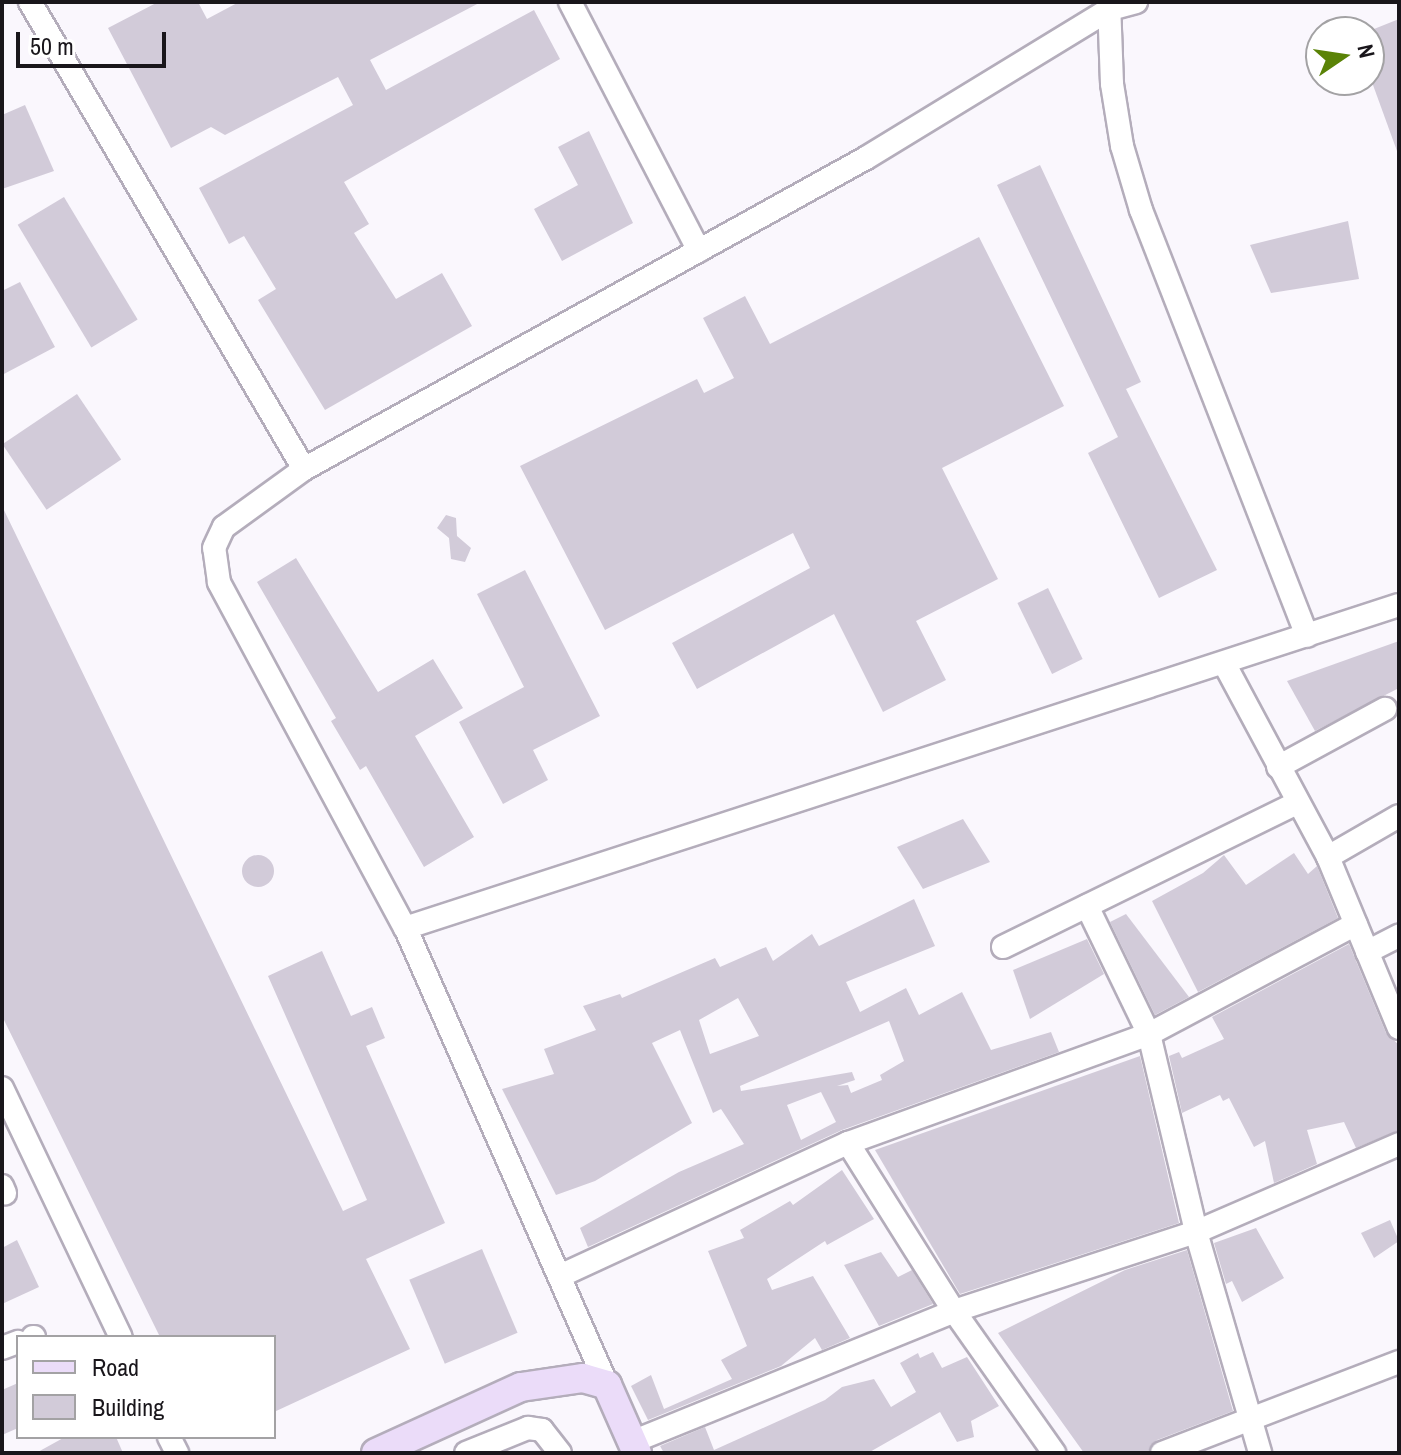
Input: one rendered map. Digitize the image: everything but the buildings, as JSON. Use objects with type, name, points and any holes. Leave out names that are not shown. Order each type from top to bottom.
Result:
[{"type":"main road","points":[[376,1453],[521,1387],[583,1378],[607,1385],[634,1448]]},
{"type":"street","points":[[30,2],[304,469]]},
{"type":"street","points":[[570,2],[699,251]]},
{"type":"street","points":[[607,1385],[562,1275],[405,928],[219,582],[214,548],[224,527],[304,469],[866,158],[1110,6],[1136,2]]},
{"type":"street","points":[[1110,6],[1112,84],[1122,146],[1141,210],[1307,636]]},
{"type":"street","points":[[405,928],[1399,605]]},
{"type":"street","points":[[1224,663],[1328,857],[1399,1028]]},
{"type":"street","points":[[1278,767],[1385,709]]},
{"type":"street","points":[[1003,947],[1297,803]]},
{"type":"street","points":[[1328,857],[1399,816]]},
{"type":"street","points":[[1087,906],[1149,1034],[1196,1232],[1260,1453]]},
{"type":"street","points":[[562,1275],[848,1143],[1149,1034],[1356,924]]},
{"type":"street","points":[[1367,952],[1399,936]]},
{"type":"street","points":[[2,1088],[120,1335]]},
{"type":"street","points":[[848,1143],[954,1311],[1054,1453]]},
{"type":"street","points":[[634,1448],[954,1311],[1196,1232],[1399,1144]]},
{"type":"street","points":[[1162,1453],[1399,1362]]},
{"type":"street","points":[[466,1453],[528,1428],[542,1430],[560,1453]]}]
